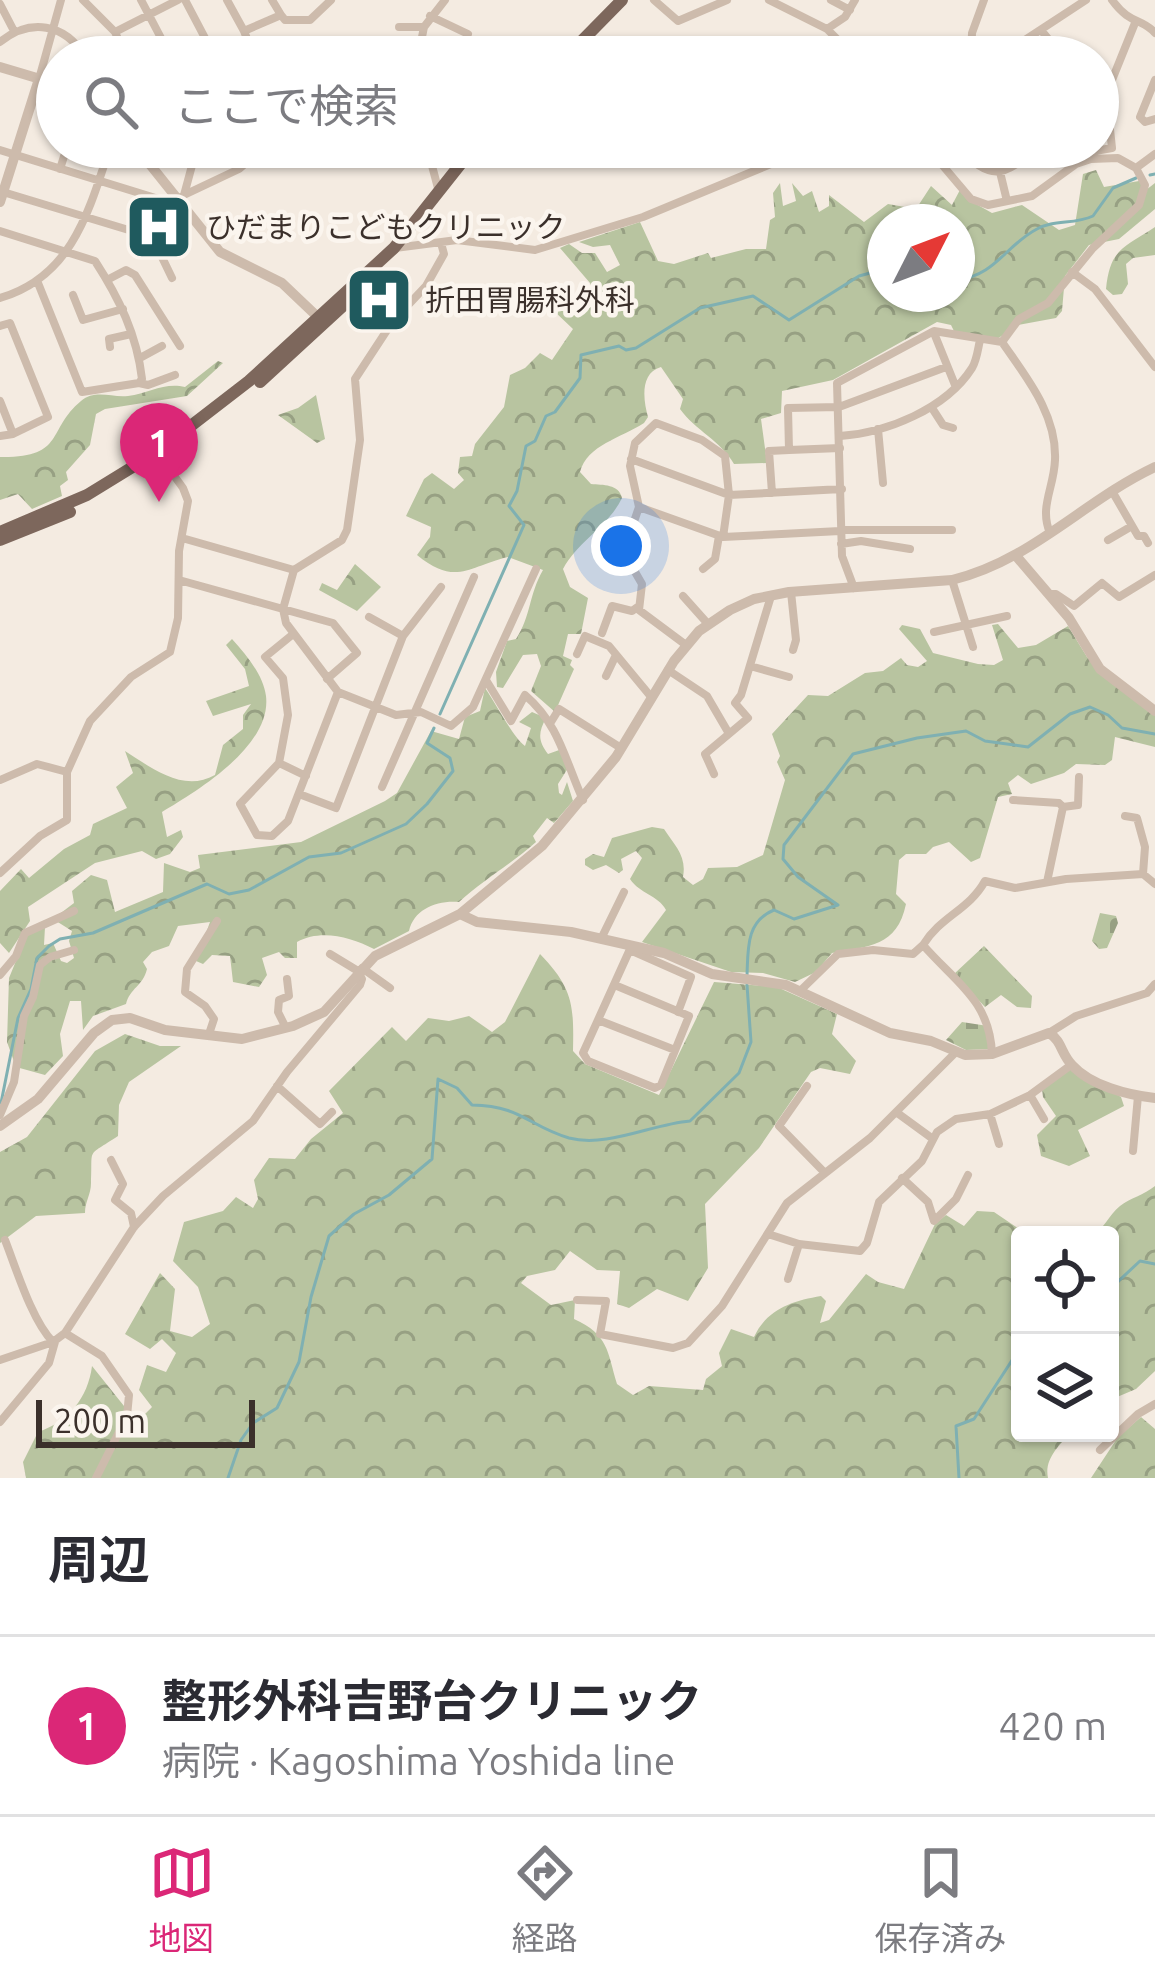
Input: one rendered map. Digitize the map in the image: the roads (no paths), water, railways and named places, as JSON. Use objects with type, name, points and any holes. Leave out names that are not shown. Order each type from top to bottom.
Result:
[{"type":"main road","points":[[587,36],[622,0]]},
{"type":"main road","points":[[0,536],[90,502],[260,382],[379,269],[458,168]]},
{"type":"street","points":[[51,36],[62,0]]},
{"type":"street","points":[[83,0],[117,36]]},
{"type":"street","points":[[141,0],[160,36]]},
{"type":"street","points":[[115,32],[181,0],[202,36]]},
{"type":"street","points":[[227,0],[246,36]]},
{"type":"street","points":[[272,0],[285,20],[310,20],[331,0]]},
{"type":"street","points":[[422,36],[430,16],[445,0]]},
{"type":"street","points":[[654,0],[678,21],[727,0]]},
{"type":"street","points":[[769,0],[834,36]]},
{"type":"street","points":[[831,0],[850,10]]},
{"type":"street","points":[[827,29],[855,0]]},
{"type":"street","points":[[972,36],[984,0]]},
{"type":"street","points":[[1032,36],[1086,0]]},
{"type":"street","points":[[1112,0],[1124,17],[1155,33]]},
{"type":"street","points":[[0,4],[14,32]]},
{"type":"street","points":[[244,31],[281,15]]},
{"type":"street","points":[[430,16],[468,34]]},
{"type":"street","points":[[1119,63],[1135,23]]},
{"type":"street","points":[[0,42],[34,26],[69,36]]},
{"type":"street","points":[[399,27],[424,27]]},
{"type":"street","points":[[1041,30],[1046,36]]},
{"type":"street","points":[[0,68],[36,78]]},
{"type":"street","points":[[1155,80],[1140,117],[1145,122],[1155,118]]},
{"type":"street","points":[[36,85],[2,197],[132,231],[180,198],[239,168]]},
{"type":"street","points":[[0,150],[36,162]]},
{"type":"street","points":[[1136,167],[1155,154]]},
{"type":"street","points":[[1002,342],[1019,319],[1048,303],[1138,205],[1145,185],[1136,167],[1119,158]]},
{"type":"street","points":[[57,168],[162,200],[180,198]]},
{"type":"street","points":[[0,298],[38,283],[64,251],[88,218],[103,168]]},
{"type":"street","points":[[153,168],[220,252],[282,283],[323,322]]},
{"type":"street","points":[[180,198],[190,168]]},
{"type":"street","points":[[432,168],[439,194]]},
{"type":"street","points":[[394,248],[457,240],[535,250],[644,217],[762,168]]},
{"type":"street","points":[[945,168],[971,199],[988,205],[1032,196],[1070,168]]},
{"type":"street","points":[[977,168],[1000,172],[1012,168]]},
{"type":"street","points":[[1000,172],[1007,201]]},
{"type":"street","points":[[146,222],[172,278]]},
{"type":"street","points":[[0,232],[95,261],[123,309],[140,358],[139,383]]},
{"type":"street","points":[[441,243],[444,254],[426,286],[393,321],[356,379],[360,440],[347,530],[342,540],[294,570],[283,609],[292,635],[338,692],[396,715],[412,712],[451,726],[473,707],[536,569]]},
{"type":"street","points":[[107,280],[126,270],[135,274],[180,346]]},
{"type":"street","points":[[1072,272],[1094,290],[1155,367]]},
{"type":"street","points":[[38,283],[82,392],[148,385],[176,375]]},
{"type":"street","points":[[73,295],[83,320],[123,309]]},
{"type":"street","points":[[0,326],[10,323],[48,417],[0,436]]},
{"type":"street","points":[[854,588],[841,544],[837,383],[934,331],[1002,342]]},
{"type":"street","points":[[934,331],[955,385]]},
{"type":"street","points":[[110,346],[109,339],[130,334]]},
{"type":"street","points":[[840,436],[878,429],[932,408],[973,366],[980,340]]},
{"type":"street","points":[[1002,342],[1040,399],[1054,436],[1055,460],[1043,516],[1051,534]]},
{"type":"street","points":[[140,358],[162,346]]},
{"type":"street","points":[[1146,356],[1155,348]]},
{"type":"street","points":[[788,450],[788,408],[839,407],[946,367]]},
{"type":"street","points":[[0,401],[14,434]]},
{"type":"street","points":[[932,408],[943,425],[953,428]]},
{"type":"street","points":[[686,645],[639,610],[642,584],[627,558],[626,545],[639,507],[632,458],[635,443],[656,422],[702,440],[725,455],[729,495],[721,537],[715,559],[703,569]]},
{"type":"street","points":[[878,429],[883,483]]},
{"type":"street","points":[[772,493],[770,451],[840,448]]},
{"type":"street","points":[[0,873],[40,836],[67,820],[67,772],[90,721],[131,677],[170,652],[178,619],[188,502],[159,454]]},
{"type":"street","points":[[632,458],[729,495],[842,489]]},
{"type":"street","points":[[0,1126],[38,1099],[94,1033],[112,1020],[130,1018],[165,1030],[242,1039],[324,1012],[359,969],[460,914],[542,846],[621,749],[686,645],[708,624],[742,604],[791,592],[952,580],[1017,557],[1080,509],[1155,467]]},
{"type":"street","points":[[1112,491],[1148,543]]},
{"type":"street","points":[[639,507],[721,537],[952,530]]},
{"type":"street","points":[[1108,540],[1132,526]]},
{"type":"street","points":[[182,538],[294,570]]},
{"type":"street","points":[[841,544],[910,549]]},
{"type":"street","points":[[1017,557],[1070,618],[1100,669],[1155,711]]},
{"type":"street","points":[[1049,594],[1074,605],[1102,583],[1122,596],[1155,575]]},
{"type":"street","points":[[382,787],[474,577]]},
{"type":"street","points":[[179,580],[333,623],[356,650],[327,679]]},
{"type":"street","points":[[952,580],[973,647]]},
{"type":"street","points":[[299,794],[336,808],[403,636],[441,587]]},
{"type":"street","points":[[791,592],[793,650]]},
{"type":"street","points":[[714,774],[705,754],[748,718],[735,703],[771,595]]},
{"type":"street","points":[[683,596],[708,624]]},
{"type":"street","points":[[602,633],[613,606],[632,611],[639,606]]},
{"type":"street","points":[[934,632],[1007,616]]},
{"type":"street","points":[[369,617],[403,636]]},
{"type":"street","points":[[292,635],[266,657],[283,678],[286,692],[288,715],[279,763],[240,805],[257,835],[272,836],[288,821],[338,692]]},
{"type":"street","points":[[577,654],[585,636],[609,646],[652,698]]},
{"type":"street","points":[[605,676],[615,657]]},
{"type":"street","points":[[750,666],[789,677]]},
{"type":"street","points":[[668,670],[707,697],[728,732]]},
{"type":"street","points":[[486,680],[511,721],[525,695],[551,722],[583,800]]},
{"type":"street","points":[[551,722],[559,709],[621,749]]},
{"type":"street","points":[[279,763],[306,776]]},
{"type":"street","points":[[0,779],[37,764],[67,772]]},
{"type":"street","points":[[1012,800],[1078,806],[1079,776]]},
{"type":"street","points":[[1047,882],[1063,807]]},
{"type":"street","points":[[1125,816],[1137,818],[1142,825],[1143,874]]},
{"type":"street","points":[[800,991],[838,954],[873,950],[913,954],[937,923],[964,907],[985,881],[1015,888],[1143,874],[1155,884]]},
{"type":"street","points":[[601,940],[624,892]]},
{"type":"street","points":[[0,975],[16,956],[25,933],[74,911]]},
{"type":"street","points":[[460,914],[477,922],[571,932],[601,940],[691,976],[678,1012]]},
{"type":"street","points":[[209,1034],[214,1019],[185,992],[184,977],[217,921]]},
{"type":"street","points":[[922,945],[981,1006],[991,1029],[992,1054]]},
{"type":"street","points":[[630,949],[664,953],[731,978],[766,980],[890,1034],[931,1041],[955,1053],[992,1054],[1049,1033],[1076,1016],[1147,993],[1155,984]]},
{"type":"street","points":[[617,986],[689,1016],[661,1085],[655,1088],[584,1057],[630,949]]},
{"type":"street","points":[[0,1115],[14,1082],[24,1016],[34,997],[40,965],[74,950]]},
{"type":"street","points":[[330,954],[391,988]]},
{"type":"street","points":[[0,1360],[65,1333],[134,1228],[163,1196],[253,1121],[360,985],[359,969]]},
{"type":"street","points":[[286,1028],[278,1012],[279,1000],[289,996],[287,979]]},
{"type":"street","points":[[598,1020],[675,1050]]},
{"type":"street","points":[[1049,1033],[1058,1038],[1071,1064],[1116,1090],[1155,1098]]},
{"type":"street","points":[[577,1300],[606,1301],[601,1334],[680,1347],[716,1314],[787,1203],[896,1112],[955,1053]]},
{"type":"street","points":[[768,1234],[799,1244],[860,1251],[868,1244],[879,1202],[922,1161],[933,1139],[956,1119],[990,1114],[1030,1095],[1071,1064]]},
{"type":"street","points":[[2,1079],[14,1082]]},
{"type":"street","points":[[277,1086],[320,1124],[332,1112]]},
{"type":"street","points":[[807,1086],[779,1126],[824,1172]]},
{"type":"street","points":[[1030,1095],[1043,1119]]},
{"type":"street","points":[[1133,1151],[1138,1096]]},
{"type":"street","points":[[896,1112],[933,1139]]},
{"type":"street","points":[[990,1114],[998,1144]]},
{"type":"street","points":[[111,1160],[123,1184],[115,1200],[131,1213],[134,1228]]},
{"type":"street","points":[[902,1178],[928,1202],[934,1221],[956,1198],[968,1175]]},
{"type":"street","points":[[0,1422],[55,1354],[54,1341],[40,1326],[19,1284],[18,1265],[5,1240]]},
{"type":"street","points":[[788,1280],[799,1244]]},
{"type":"street","points":[[65,1333],[102,1356],[129,1395],[130,1406],[96,1478]]},
{"type":"street","points":[[1100,1450],[1155,1404]]},
{"type":"waterway","points":[[1150,175],[1155,174]]},
{"type":"waterway","points":[[975,275],[1037,229],[1093,216],[1113,188],[1136,178]]},
{"type":"waterway","points":[[440,714],[524,525],[509,506],[517,491],[526,446],[535,441],[546,416],[555,412],[580,378],[581,355],[619,346],[636,348],[700,308],[753,296],[789,320],[867,274]]},
{"type":"waterway","points":[[747,976],[750,937],[765,915],[774,910],[794,919],[838,905],[798,877],[783,859],[784,845],[853,754],[966,731],[985,741],[1028,747],[1070,714],[1090,707],[1122,728],[1155,734]]},
{"type":"waterway","points":[[1,1103],[18,1018],[31,989],[37,958],[49,946],[93,933],[207,884],[229,894],[249,890],[309,857],[341,853],[406,824],[453,771],[450,758],[427,743],[434,728]]},
{"type":"waterway","points":[[228,1478],[241,1440],[253,1423],[277,1408],[299,1362],[329,1236],[432,1159],[438,1079],[457,1088],[472,1105],[514,1113],[569,1138],[599,1140],[690,1121],[739,1073],[751,1042],[747,985]]},
{"type":"waterway","points":[[1119,1281],[1140,1261],[1155,1264]]},
{"type":"waterway","points":[[959,1478],[956,1426],[974,1419],[1011,1362]]},
{"type":"place","name":"ひだまりこどもクリニック","points":[[159,227]]},
{"type":"place","name":"折田胃腸科外科","points":[[379,300]]},
{"type":"place","name":"整形外科吉野台クリニック","points":[[159,502]]}]
